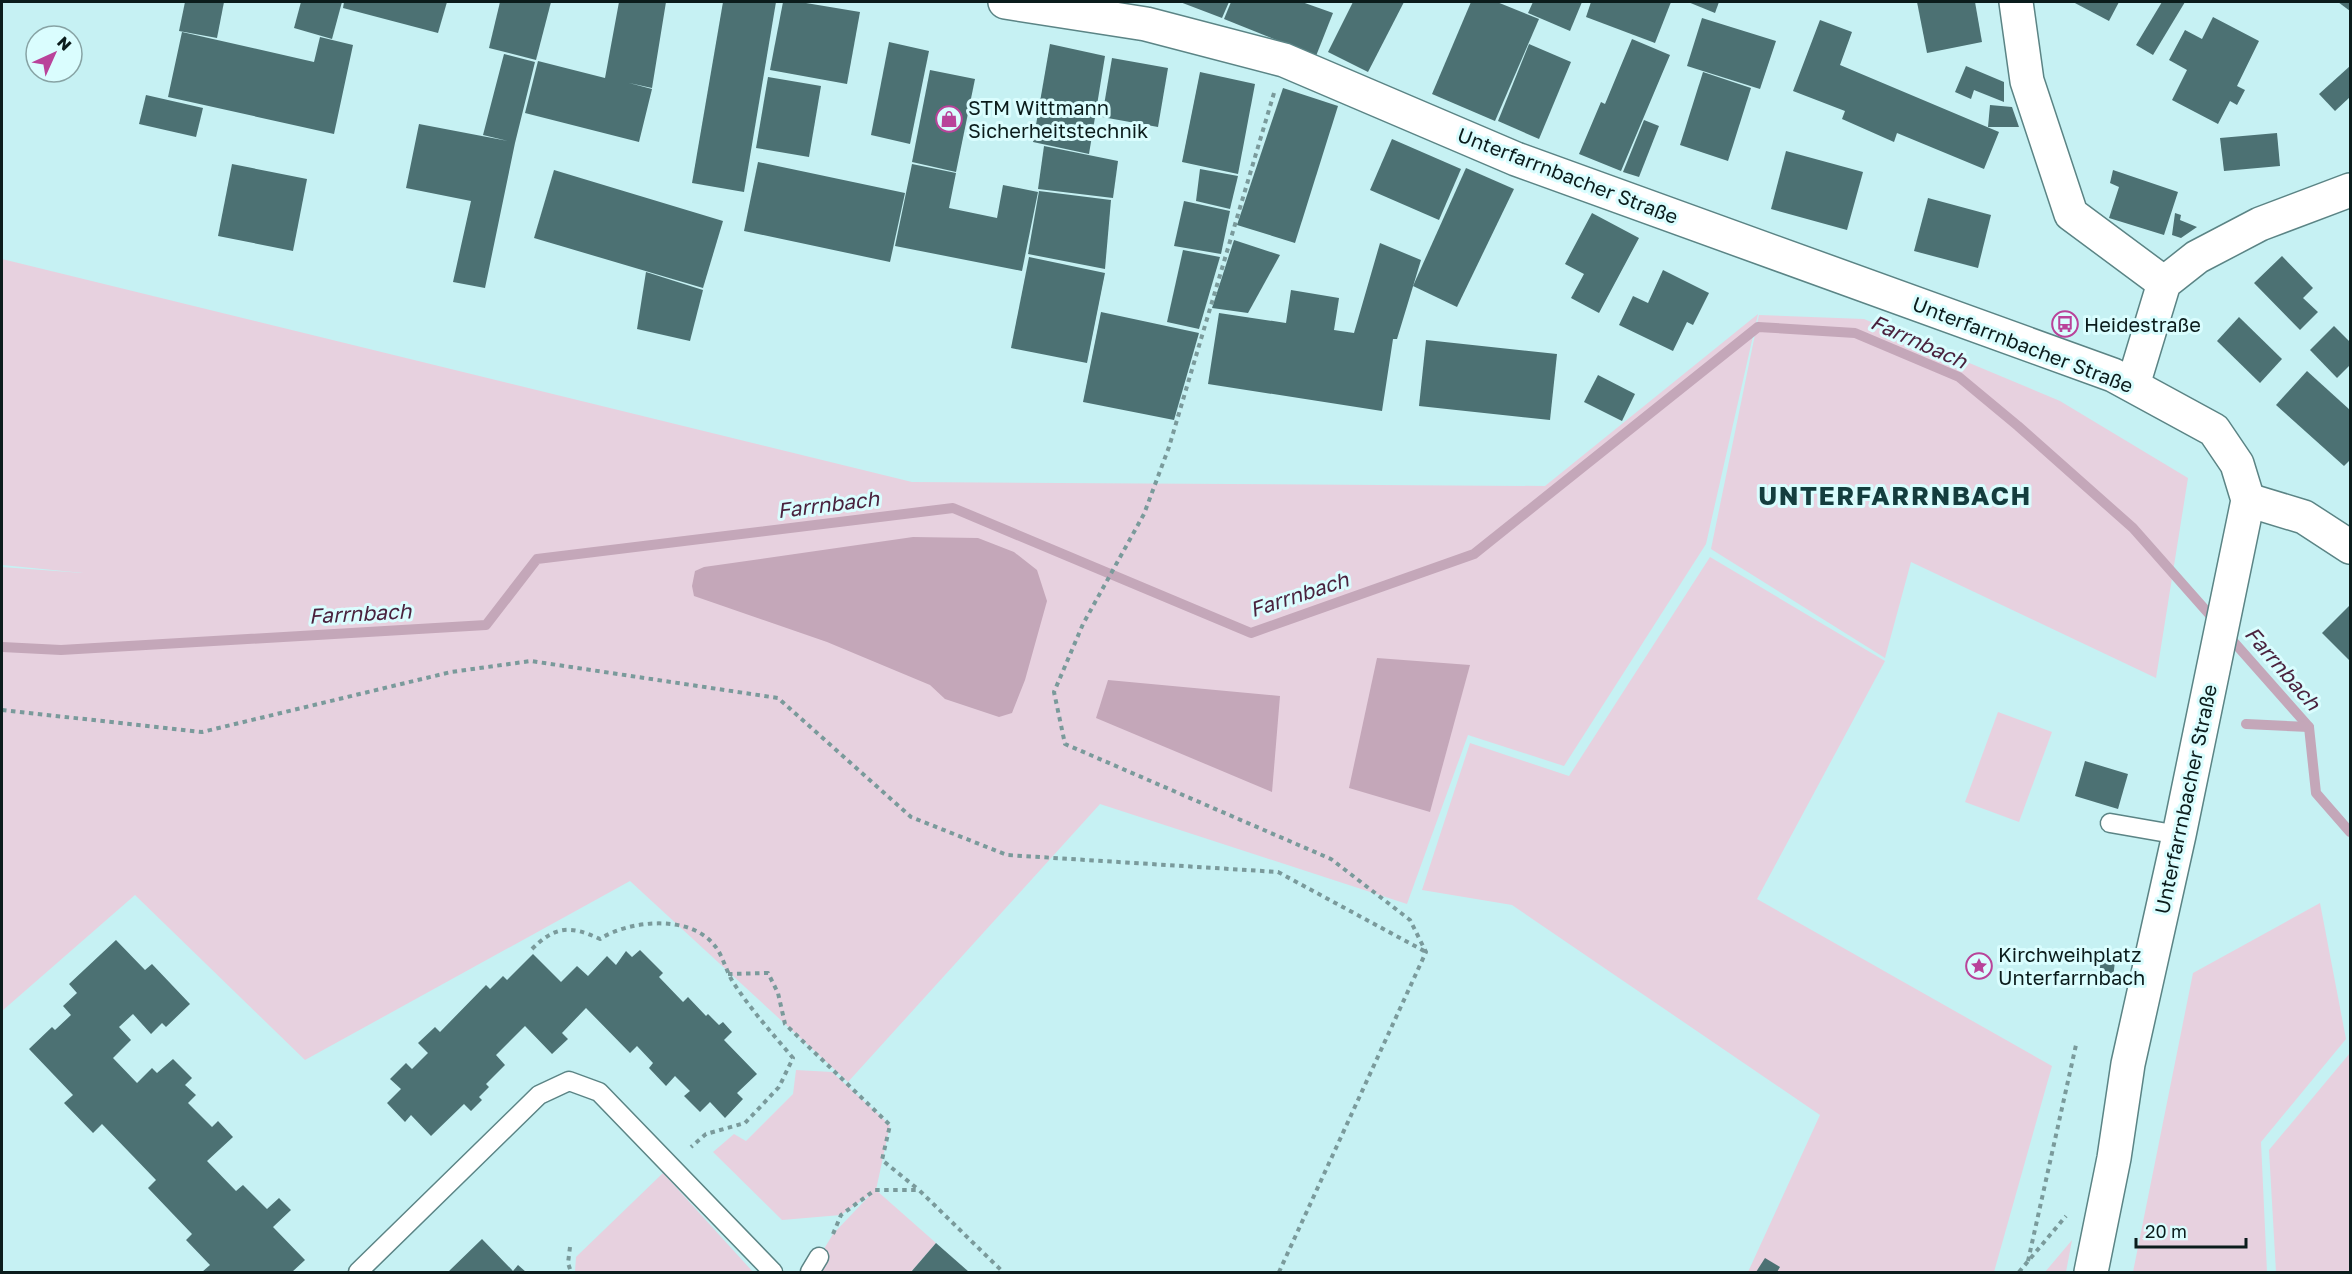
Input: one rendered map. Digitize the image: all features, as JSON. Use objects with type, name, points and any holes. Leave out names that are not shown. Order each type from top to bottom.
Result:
[{"type":"street","name":"Unterfarrnbacher Straße","points":[[1005,2],[1146,24],[1284,60],[1516,159],[2047,351],[2133,385],[2214,430],[2237,464],[2248,500],[2179,835],[2128,1065],[2114,1158],[2091,1272]]},
{"type":"street","points":[[2016,2],[2027,81],[2071,214],[2164,283]]},
{"type":"street","points":[[2133,385],[2164,283],[2197,257],[2260,224],[2350,190]]},
{"type":"street","points":[[2248,500],[2304,517],[2350,547]]},
{"type":"lane","points":[[2110,823],[2179,835]]},
{"type":"lane","points":[[358,1272],[539,1095],[569,1081],[598,1092],[773,1272]]},
{"type":"path","points":[[1284,60],[1169,447],[1144,514],[1083,624],[1054,692],[1065,744],[1331,859],[1410,920],[1426,952]]},
{"type":"path","points":[[2,710],[202,732],[451,672],[531,661],[778,698],[911,817],[1006,855],[1278,872],[1426,952]]},
{"type":"path","points":[[532,949],[549,932],[581,930],[600,939],[613,930],[660,923],[693,930],[714,945],[728,974],[749,1007],[793,1058],[779,1087],[745,1123],[706,1134],[672,1167]]},
{"type":"path","points":[[1279,1272],[1426,952]]},
{"type":"path","points":[[728,974],[768,973],[778,993],[785,1024],[890,1125],[882,1160],[919,1190],[1003,1272]]},
{"type":"path","points":[[2028,1261],[2076,1045]]},
{"type":"path","points":[[815,1265],[841,1215],[876,1190],[919,1190]]},
{"type":"path","points":[[570,1247],[568,1263],[571,1272]]},
{"type":"shaded area","points":[[2,259],[912,482],[1545,486],[1758,314],[1706,544],[1564,766],[1468,735],[1407,904],[1100,804],[848,1082],[630,881],[305,1060],[135,895],[2,1011],[2,567],[83,573],[2,565]]},
{"type":"shaded area","points":[[1759,315],[1864,319],[2060,401],[2188,478],[2156,678],[1911,562],[1885,658],[1711,549]]},
{"type":"shaded area","points":[[913,537],[978,538],[1014,552],[1037,570],[1047,601],[1025,680],[1012,713],[999,717],[945,699],[930,685],[827,642],[694,596],[692,586],[695,571],[704,567]]},
{"type":"shaded area","points":[[1710,557],[1885,661],[1757,899],[2052,1066],[1994,1272],[1748,1272],[1820,1115],[1512,905],[1422,890],[1470,743],[1569,776]]},
{"type":"shaded area","points":[[1377,658],[1470,665],[1430,812],[1349,788]]},
{"type":"shaded area","points":[[1108,680],[1280,696],[1272,792],[1096,718]]},
{"type":"shaded area","points":[[1998,712],[2052,732],[2019,822],[1965,802]]},
{"type":"shaded area","points":[[2320,903],[2346,1039],[2261,1142],[2267,1272],[2133,1272],[2193,973]]},
{"type":"shaded area","points":[[2350,1053],[2350,1272],[2276,1272],[2269,1150]]},
{"type":"shaded area","points":[[796,1070],[832,1072],[890,1125],[876,1190],[936,1243],[911,1272],[810,1272],[833,1234],[872,1193],[841,1215],[782,1220],[713,1152],[734,1134],[746,1141],[793,1094]]},
{"type":"shaded area","points":[[663,1173],[753,1272],[575,1272],[576,1257]]},
{"type":"shaded area","points":[[2072,1240],[2066,1272],[2045,1272]]},
{"type":"building","points":[[185,2],[224,2],[217,38],[179,31]]},
{"type":"building","points":[[301,2],[342,2],[332,39],[294,28]]},
{"type":"building","points":[[344,2],[447,2],[438,33],[343,8]]},
{"type":"building","points":[[500,2],[551,2],[536,60],[489,48]]},
{"type":"building","points":[[619,2],[666,2],[652,88],[629,83],[652,89],[639,142],[525,113],[538,61],[605,78]]},
{"type":"building","points":[[723,2],[776,2],[744,192],[692,183]]},
{"type":"building","points":[[783,2],[800,2],[860,12],[847,84],[770,70]]},
{"type":"building","points":[[1180,2],[1229,2],[1222,18]]},
{"type":"building","points":[[1231,2],[1302,2],[1333,13],[1316,56],[1224,19]]},
{"type":"building","points":[[1353,2],[1404,2],[1368,72],[1328,52]]},
{"type":"building","points":[[1471,2],[1497,2],[1539,19],[1495,121],[1432,94]]},
{"type":"building","points":[[1533,2],[1582,2],[1570,31],[1528,13]]},
{"type":"building","points":[[1591,2],[1671,2],[1655,43],[1586,17]]},
{"type":"building","points":[[1688,2],[1719,2],[1715,13]]},
{"type":"building","points":[[1917,2],[1975,2],[1982,42],[1927,53]]},
{"type":"building","points":[[2073,2],[2119,2],[2109,21]]},
{"type":"building","points":[[2162,2],[2185,2],[2153,55],[2136,45]]},
{"type":"building","points":[[2338,2],[2350,2],[2350,11]]},
{"type":"building","points":[[2213,17],[2259,41],[2237,86],[2245,90],[2237,105],[2230,101],[2218,124],[2172,100],[2187,70],[2169,60],[2185,30],[2202,39]]},
{"type":"building","points":[[1702,18],[1776,41],[1760,89],[1687,66]]},
{"type":"building","points":[[1820,20],[1852,32],[1840,65],[1999,132],[1984,169],[1897,133],[1894,142],[1842,119],[1845,111],[1793,91]]},
{"type":"building","points":[[182,32],[314,62],[320,37],[353,45],[334,134],[168,97]]},
{"type":"building","points":[[1632,39],[1670,55],[1621,171],[1579,154],[1601,102],[1605,104]]},
{"type":"building","points":[[889,42],[929,51],[910,144],[871,135]]},
{"type":"building","points":[[1050,44],[1105,56],[1089,154],[1033,142]]},
{"type":"building","points":[[1529,44],[1571,62],[1539,139],[1498,121]]},
{"type":"building","points":[[504,54],[535,62],[515,143],[485,288],[453,282],[471,201],[406,188],[419,124],[508,141],[483,135]]},
{"type":"building","points":[[1112,58],[1168,68],[1158,127],[1102,117]]},
{"type":"building","points":[[1966,66],[2004,82],[2004,102],[1974,90],[1971,99],[1955,92]]},
{"type":"building","points":[[2350,66],[2350,97],[2335,111],[2319,94]]},
{"type":"building","points":[[930,70],[975,79],[956,172],[912,162]]},
{"type":"building","points":[[1200,72],[1255,84],[1238,174],[1182,162]]},
{"type":"building","points":[[1703,72],[1751,88],[1728,161],[1680,145]]},
{"type":"building","points":[[768,77],[821,86],[809,157],[756,148]]},
{"type":"building","points":[[1283,88],[1338,106],[1295,243],[1237,225]]},
{"type":"building","points":[[146,95],[203,108],[196,137],[139,124]]},
{"type":"building","points":[[1990,105],[2012,107],[2019,127],[1988,127]]},
{"type":"building","points":[[1644,120],[1659,126],[1639,177],[1623,172]]},
{"type":"building","points":[[2277,133],[2280,166],[2224,171],[2220,138]]},
{"type":"building","points":[[1392,139],[1461,169],[1439,220],[1370,190]]},
{"type":"building","points":[[1044,146],[1118,161],[1113,198],[1038,189]]},
{"type":"building","points":[[1786,151],[1863,172],[1847,230],[1771,209]]},
{"type":"building","points":[[758,162],[905,193],[890,262],[744,231]]},
{"type":"building","points":[[232,164],[307,179],[293,251],[218,236]]},
{"type":"building","points":[[912,164],[956,173],[949,208],[997,218],[1003,185],[1038,192],[1022,271],[895,246]]},
{"type":"building","points":[[1466,168],[1514,189],[1457,307],[1413,286]]},
{"type":"building","points":[[1200,169],[1238,176],[1230,209],[1196,201]]},
{"type":"building","points":[[554,170],[723,221],[703,288],[534,238]]},
{"type":"building","points":[[2113,170],[2178,192],[2164,235],[2109,218],[2119,187],[2110,183]]},
{"type":"building","points":[[1039,191],[1111,200],[1105,269],[1028,254]]},
{"type":"building","points":[[1928,198],[1991,215],[1978,268],[1914,251]]},
{"type":"building","points":[[1184,201],[1230,211],[1221,254],[1174,246]]},
{"type":"building","points":[[1592,213],[1639,238],[1599,313],[1571,298],[1584,274],[1565,264]]},
{"type":"building","points":[[2175,213],[2181,215],[2180,220],[2197,227],[2181,238],[2172,235]]},
{"type":"building","points":[[1234,240],[1280,255],[1248,313],[1212,308]]},
{"type":"building","points":[[1380,243],[1421,260],[1397,339],[1393,339],[1382,411],[1208,384],[1219,313],[1286,323],[1291,290],[1339,298],[1334,330],[1354,333]]},
{"type":"building","points":[[1183,250],[1220,257],[1199,329],[1167,322]]},
{"type":"building","points":[[2282,256],[2313,288],[2303,298],[2318,312],[2300,330],[2254,283]]},
{"type":"building","points":[[1029,257],[1105,273],[1087,363],[1011,348]]},
{"type":"building","points":[[1663,270],[1709,293],[1693,325],[1687,322],[1673,351],[1619,325],[1633,296],[1648,303]]},
{"type":"building","points":[[646,272],[703,290],[690,341],[637,329]]},
{"type":"building","points":[[1101,312],[1199,333],[1174,420],[1083,402]]},
{"type":"building","points":[[2239,317],[2282,359],[2260,383],[2217,341]]},
{"type":"building","points":[[2334,326],[2350,342],[2350,365],[2337,378],[2310,350]]},
{"type":"building","points":[[1426,340],[1557,354],[1550,420],[1419,406]]},
{"type":"building","points":[[2307,371],[2350,410],[2350,460],[2344,466],[2276,405]]},
{"type":"building","points":[[1598,375],[1635,394],[1622,421],[1584,402]]},
{"type":"building","points":[[2350,605],[2350,661],[2322,633]]},
{"type":"building","points":[[2085,761],[2128,774],[2118,809],[2075,796]]},
{"type":"building","points":[[116,940],[145,970],[152,964],[190,1004],[166,1027],[162,1023],[151,1034],[133,1014],[119,1027],[131,1040],[113,1058],[137,1083],[152,1068],[157,1073],[173,1059],[192,1078],[185,1085],[196,1095],[188,1103],[212,1127],[218,1121],[233,1137],[207,1161],[236,1191],[243,1185],[267,1209],[279,1198],[291,1210],[273,1227],[305,1260],[292,1272],[202,1272],[210,1265],[186,1240],[192,1234],[148,1188],[156,1180],[102,1124],[93,1133],[64,1103],[73,1095],[29,1049],[52,1027],[55,1030],[71,1015],[63,1006],[77,993],[69,984]]},
{"type":"building","points":[[640,950],[663,973],[659,977],[683,1002],[688,997],[706,1016],[708,1014],[719,1025],[723,1022],[732,1032],[724,1040],[757,1074],[737,1093],[743,1099],[725,1118],[710,1102],[700,1112],[684,1096],[690,1091],[675,1076],[666,1086],[649,1068],[653,1063],[637,1046],[630,1053],[586,1008],[562,1033],[568,1039],[552,1054],[525,1026],[496,1055],[505,1065],[486,1084],[489,1087],[479,1097],[482,1100],[471,1111],[464,1104],[431,1136],[411,1115],[405,1122],[387,1103],[401,1089],[390,1079],[406,1063],[412,1069],[428,1053],[418,1043],[435,1027],[440,1032],[486,985],[490,989],[503,976],[507,980],[533,954],[561,982],[577,966],[588,976],[607,956],[616,965],[626,951],[632,957]]},
{"type":"building","points":[[2101,958],[2115,961],[2113,978],[2099,976]]},
{"type":"building","points":[[482,1239],[513,1271],[518,1265],[526,1272],[448,1272]]},
{"type":"building","points":[[936,1243],[969,1272],[911,1272]]},
{"type":"building","points":[[1765,1258],[1780,1267],[1777,1272],[1756,1272]]},
{"type":"waterway","name":"Farrnbach","points":[[2,647],[61,650],[486,625],[537,559],[953,508],[1251,633],[1474,554],[1758,327],[1855,333],[1959,377],[2133,528],[2309,727],[2316,793],[2350,832]]},
{"type":"waterway","points":[[2246,724],[2309,727]]},
{"type":"place","name":"STM Wittmann Sicherheitstechnik","points":[[949,119]]},
{"type":"place","name":"Heidestraße","points":[[2065,324]]},
{"type":"place","name":"Kirchweihplatz Unterfarrnbach","points":[[1979,966]]},
{"type":"district","name":"UNTERFARRNBACH","points":[[1895,495]]}]
